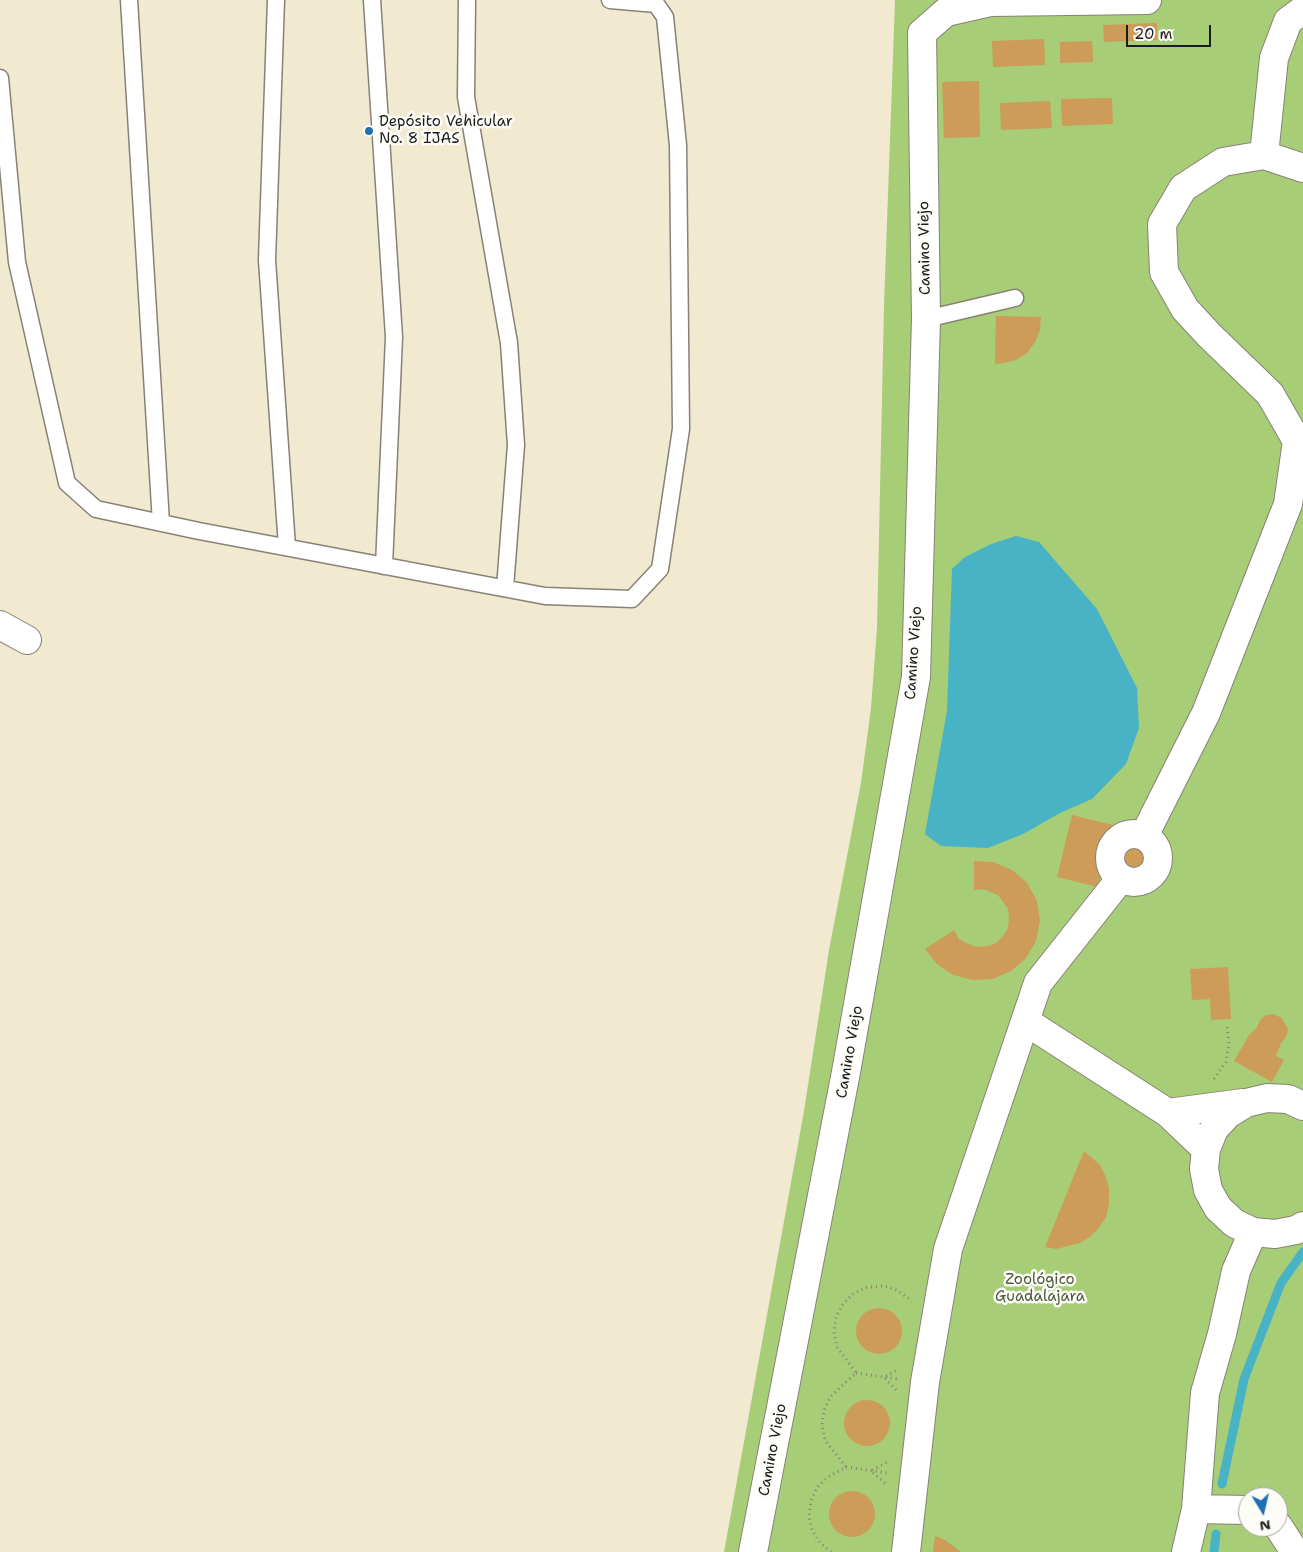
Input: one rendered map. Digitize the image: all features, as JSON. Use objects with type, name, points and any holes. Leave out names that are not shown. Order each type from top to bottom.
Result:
[{"type":"street","name":"Camino Viejo","points":[[753,1552],[846,1072],[916,677],[926,318],[922,34],[946,12],[990,1],[1147,0]]},
{"type":"street","points":[[1264,155],[1274,58],[1288,20],[1303,10]]},
{"type":"street","points":[[906,1552],[924,1382],[948,1249],[1038,983],[1121,878],[1128,882],[1144,880],[1151,876],[1156,869],[1158,854],[1150,840],[1144,836],[1206,713],[1295,508],[1297,441],[1270,394],[1185,309],[1164,272],[1162,224],[1183,188],[1223,162],[1264,155],[1303,168]]},
{"type":"street","points":[[0,625],[27,640]]},
{"type":"street","points":[[1025,1021],[1168,1113],[1206,1149]]},
{"type":"street","points":[[1168,1113],[1246,1103],[1267,1098],[1288,1099],[1303,1106]]},
{"type":"street","points":[[1246,1103],[1228,1114],[1214,1130],[1206,1149],[1204,1169],[1208,1190],[1218,1208],[1234,1223],[1253,1232],[1275,1234],[1296,1230],[1303,1226]]},
{"type":"street","points":[[1186,1552],[1196,1509],[1205,1393],[1222,1334],[1236,1271],[1253,1232]]},
{"type":"street","points":[[1196,1509],[1238,1510]]},
{"type":"street","points":[[1285,1537],[1295,1552]]},
{"type":"lane","points":[[129,0],[161,523]]},
{"type":"lane","points":[[276,0],[267,260],[287,548]]},
{"type":"lane","points":[[372,0],[394,337],[384,566]]},
{"type":"lane","points":[[467,0],[466,97],[509,342],[516,444],[504,588]]},
{"type":"lane","points":[[0,78],[17,262],[68,483],[96,509],[287,548],[545,596],[632,599],[660,569],[681,429],[678,145],[665,17],[656,4],[610,0]]},
{"type":"lane","points":[[926,318],[1015,298]]},
{"type":"path","points":[[1205,1108],[1203,1095],[1226,1062],[1229,1043],[1227,1026]]},
{"type":"path","points":[[856,1374],[837,1347],[834,1332],[836,1317],[843,1304],[854,1293],[868,1287],[882,1286],[897,1290],[914,1304]]},
{"type":"path","points":[[884,1377],[904,1366]]},
{"type":"path","points":[[846,1467],[825,1440],[822,1425],[824,1410],[831,1396],[856,1374],[898,1379]]},
{"type":"path","points":[[831,1552],[820,1543],[812,1530],[809,1516],[811,1501],[818,1487],[828,1477],[846,1467],[888,1473]]},
{"type":"green space","name":"Zoológico Guadalajara","points":[[895,0],[1303,0],[1303,1552],[724,1552],[804,1111],[829,950],[861,783],[871,708],[877,628],[884,305]]},
{"type":"water","points":[[1016,536],[1039,542],[1097,609],[1137,688],[1139,728],[1126,764],[1092,799],[1060,813],[1023,834],[988,848],[941,846],[925,834],[947,711],[952,569],[965,557],[991,544]]},
{"type":"building","points":[[1157,23],[1157,40],[1104,42],[1103,25]]},
{"type":"building","points":[[1044,39],[1045,65],[993,67],[992,41]]},
{"type":"building","points":[[1092,41],[1093,62],[1060,63],[1060,42]]},
{"type":"building","points":[[979,81],[980,137],[944,138],[942,82]]},
{"type":"building","points":[[1112,98],[1113,124],[1062,126],[1061,99]]},
{"type":"building","points":[[1050,101],[1052,128],[1001,130],[1000,103]]},
{"type":"building","points":[[996,316],[1041,317],[1040,330],[1035,342],[1027,353],[1016,360],[995,364]]},
{"type":"building","points":[[1072,815],[1113,825],[1098,887],[1057,877]]},
{"type":"building","points":[[1135,843],[1146,847],[1150,858],[1146,869],[1135,873],[1124,869],[1120,858],[1124,847]]},
{"type":"building","points":[[974,861],[993,862],[1012,870],[1027,883],[1037,901],[1040,921],[1036,941],[1026,958],[1011,971],[993,979],[973,980],[953,975],[937,964],[925,949],[954,930],[959,939],[968,944],[977,947],[988,946],[996,943],[1008,928],[1008,909],[998,895],[983,889],[974,890]]},
{"type":"building","points":[[1228,967],[1231,1019],[1211,1020],[1210,999],[1192,1000],[1190,969]]},
{"type":"building","points":[[1273,1014],[1282,1018],[1288,1029],[1276,1056],[1284,1060],[1272,1082],[1234,1061],[1260,1020],[1266,1015]]},
{"type":"building","points":[[1084,1151],[1100,1165],[1106,1177],[1109,1190],[1109,1204],[1106,1217],[1090,1237],[1080,1243],[1056,1249],[1045,1247]]},
{"type":"building","points":[[875,1308],[883,1308],[892,1312],[898,1318],[902,1331],[898,1344],[892,1350],[883,1354],[875,1354],[866,1350],[860,1344],[856,1335],[856,1327],[860,1318],[866,1312]]},
{"type":"building","points":[[863,1400],[871,1400],[880,1404],[886,1410],[890,1423],[886,1436],[880,1442],[871,1446],[863,1446],[854,1442],[848,1436],[844,1427],[844,1419],[848,1410],[854,1404]]},
{"type":"building","points":[[852,1491],[865,1495],[871,1501],[875,1514],[871,1527],[865,1533],[852,1537],[839,1533],[833,1527],[829,1514],[833,1501],[839,1495]]},
{"type":"building","points":[[935,1536],[945,1540],[961,1552],[933,1552]]},
{"type":"waterway","points":[[1222,1484],[1244,1379],[1281,1283],[1303,1252]]},
{"type":"waterway","points":[[1214,1552],[1216,1534]]},
{"type":"place","name":"Depósito Vehicular No. 8 IJAS","points":[[369,131]]}]
